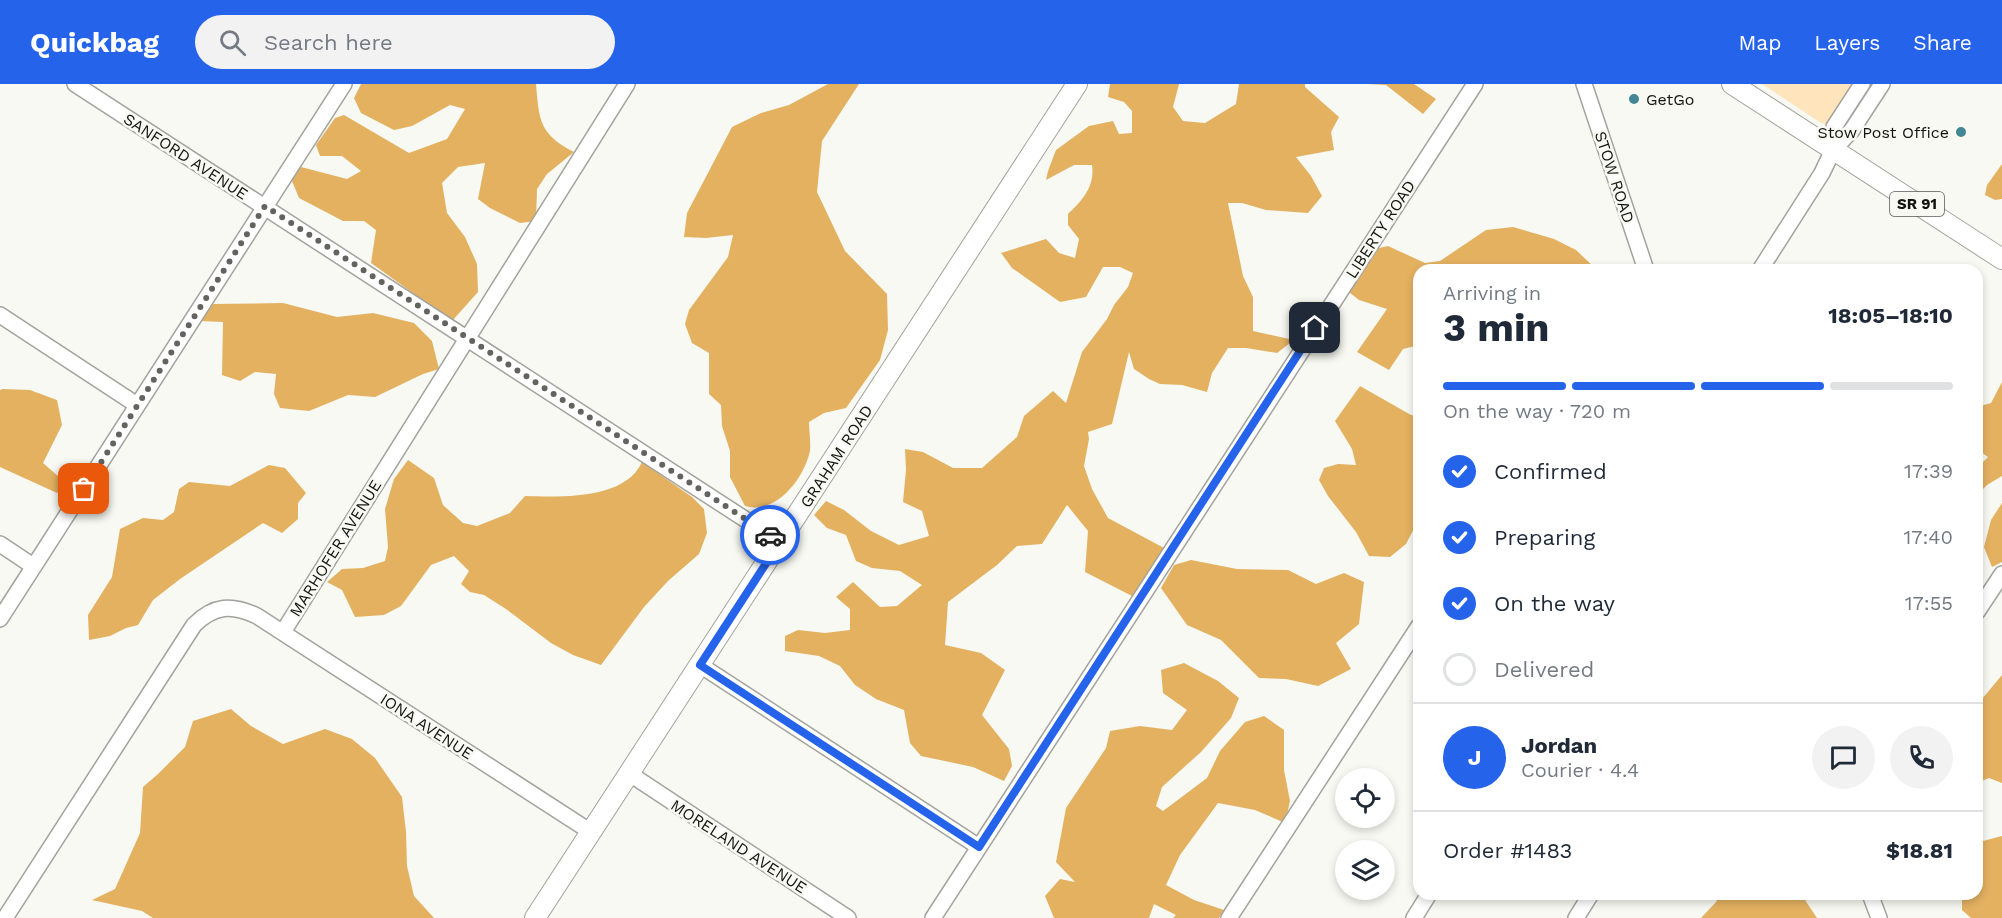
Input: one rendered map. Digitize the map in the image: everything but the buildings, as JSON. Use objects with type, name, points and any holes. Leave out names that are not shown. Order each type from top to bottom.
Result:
[{"type":"main road","name":"GRAHAM ROAD","points":[[535,918],[1077,84]]},
{"type":"main road","name":"SR 91","points":[[1732,84],[2002,259]]},
{"type":"street","name":"SANFORD AVENUE","points":[[75,84],[468,337],[780,542]]},
{"type":"street","points":[[0,619],[344,84]]},
{"type":"street","name":"MARHOFER AVENUE","points":[[5,918],[194,625],[203,616],[215,610],[243,609],[283,632],[627,84]]},
{"type":"street","name":"LIBERTY ROAD","points":[[933,918],[1475,84]]},
{"type":"street","name":"STOW ROAD","points":[[1584,84],[1644,264]]},
{"type":"street","points":[[1833,150],[1834,127],[1862,84]]},
{"type":"street","points":[[1764,264],[1822,173],[1833,150],[1852,130],[1882,84]]},
{"type":"street","points":[[0,315],[137,405]]},
{"type":"street","points":[[0,544],[33,566]]},
{"type":"street","points":[[1983,603],[2002,574]]},
{"type":"street","name":"IONA AVENUE","points":[[283,632],[591,832]]},
{"type":"street","points":[[1229,918],[1413,635]]},
{"type":"street","points":[[700,665],[979,847]]},
{"type":"street","name":"MORELAND AVENUE","points":[[630,774],[848,918]]},
{"type":"street","points":[[1414,918],[1425,900]]},
{"type":"street","points":[[1576,918],[1587,900]]},
{"type":"street","points":[[1872,900],[1879,918]]},
{"type":"shaded area","points":[[361,84],[536,84],[538,107],[543,125],[554,139],[574,152],[547,174],[537,189],[536,221],[520,223],[490,208],[478,199],[485,163],[458,167],[442,183],[447,213],[465,237],[477,264],[478,292],[452,321],[371,263],[376,230],[364,221],[343,221],[299,198],[290,176],[301,167],[347,179],[361,171],[342,156],[320,156],[316,145],[335,118],[344,115],[409,153],[447,139],[465,109],[450,105],[412,126],[394,130],[361,113],[354,98]]},
{"type":"shaded area","points":[[828,84],[859,84],[822,141],[817,192],[845,251],[887,294],[888,330],[880,360],[846,408],[824,413],[809,422],[810,451],[795,483],[778,500],[768,505],[745,506],[730,477],[730,451],[722,426],[721,405],[709,394],[709,353],[692,343],[685,324],[689,310],[728,257],[733,235],[706,238],[684,237],[687,213],[732,127],[761,113],[789,105]]},
{"type":"shaded area","points":[[1110,84],[1179,84],[1173,107],[1183,121],[1205,123],[1236,104],[1239,84],[1305,84],[1305,87],[1339,117],[1331,132],[1334,150],[1296,157],[1311,176],[1322,196],[1308,213],[1266,210],[1242,203],[1228,203],[1243,276],[1253,297],[1253,331],[1294,340],[1277,353],[1246,348],[1228,348],[1212,373],[1207,392],[1182,385],[1160,384],[1149,379],[1134,369],[1129,352],[1112,424],[1088,432],[1089,439],[1084,466],[1092,489],[1108,518],[1164,548],[1159,563],[1132,596],[1085,572],[1088,531],[1067,505],[1042,544],[1017,546],[997,565],[948,602],[945,645],[981,653],[1005,670],[982,715],[1009,749],[1012,766],[1004,781],[973,767],[921,756],[910,743],[904,710],[876,699],[855,685],[840,666],[819,656],[785,651],[785,636],[798,630],[825,633],[850,630],[850,609],[836,597],[853,582],[880,607],[897,606],[922,585],[900,571],[872,568],[856,561],[846,535],[827,528],[814,515],[826,501],[844,510],[871,531],[899,545],[929,536],[922,511],[903,502],[905,449],[923,452],[953,468],[982,468],[1017,437],[1024,416],[1053,391],[1066,403],[1082,352],[1128,287],[1133,273],[1120,267],[1103,267],[1086,297],[1060,302],[1012,268],[1001,253],[1046,239],[1059,253],[1075,258],[1079,239],[1068,225],[1068,214],[1090,186],[1092,165],[1074,165],[1046,180],[1056,150],[1089,126],[1113,121],[1119,134],[1132,133],[1132,111],[1124,102],[1108,97]]},
{"type":"shaded area","points":[[1367,84],[1414,84],[1436,99],[1423,114],[1386,85]]},
{"type":"shaded area","points":[[1762,84],[1862,84],[1834,127],[1821,123]]},
{"type":"shaded area","points":[[2002,164],[2002,199],[1995,200],[1985,195],[1987,185]]},
{"type":"shaded area","points":[[1513,227],[1554,239],[1576,250],[1591,264],[1413,264],[1413,346],[1403,349],[1389,370],[1357,352],[1387,309],[1359,300],[1345,289],[1356,279],[1379,248],[1388,246],[1425,263],[1440,261],[1486,230]]},
{"type":"shaded area","points":[[283,303],[337,317],[373,313],[414,323],[432,341],[439,369],[423,374],[375,397],[348,395],[309,411],[280,408],[274,394],[276,374],[255,372],[240,381],[222,375],[223,322],[199,321],[213,304]]},
{"type":"shaded area","points":[[2002,382],[2002,476],[1983,489],[1983,462],[1988,457],[1983,453],[1983,405],[1991,403]]},
{"type":"shaded area","points":[[1360,386],[1413,415],[1413,531],[1406,544],[1390,557],[1369,556],[1356,532],[1328,496],[1319,480],[1324,468],[1338,464],[1356,465],[1352,449],[1335,421]]},
{"type":"shaded area","points":[[0,390],[30,390],[57,400],[62,425],[43,463],[66,483],[57,493],[0,467]]},
{"type":"shaded area","points":[[408,460],[434,478],[443,505],[463,523],[477,526],[510,513],[525,496],[573,496],[607,490],[634,474],[642,462],[692,497],[704,509],[707,533],[699,554],[668,581],[644,607],[601,665],[573,655],[551,643],[484,595],[470,592],[461,584],[469,571],[454,556],[431,565],[401,606],[384,615],[355,617],[342,590],[327,582],[342,569],[363,568],[385,561],[388,547],[385,509],[394,479]]},
{"type":"shaded area","points":[[269,465],[285,468],[306,493],[298,503],[298,519],[282,533],[263,523],[153,600],[138,625],[110,636],[89,640],[88,615],[112,577],[120,529],[143,518],[163,520],[174,512],[179,489],[189,482],[230,486]]},
{"type":"shaded area","points":[[2002,503],[2002,562],[1992,567],[1984,547],[1991,520]]},
{"type":"shaded area","points":[[1191,560],[1237,569],[1288,570],[1316,584],[1344,573],[1364,582],[1359,624],[1336,643],[1351,669],[1318,686],[1286,679],[1259,678],[1221,640],[1187,625],[1161,588],[1174,565]]},
{"type":"shaded area","points":[[1184,663],[1218,681],[1239,698],[1231,718],[1201,752],[1162,787],[1156,806],[1163,811],[1207,778],[1220,751],[1245,722],[1264,716],[1284,730],[1284,770],[1290,801],[1285,823],[1255,810],[1218,803],[1180,855],[1166,885],[1194,900],[1224,910],[1219,918],[1173,918],[1176,915],[1154,904],[1149,918],[1054,918],[1045,896],[1060,879],[1075,882],[1056,862],[1066,808],[1106,748],[1110,731],[1140,726],[1172,730],[1187,710],[1163,693],[1161,670]]},
{"type":"shaded area","points":[[2002,675],[2002,783],[1989,778],[1983,780],[1983,698]]},
{"type":"shaded area","points":[[231,709],[251,726],[283,744],[325,729],[352,739],[375,758],[402,797],[407,866],[414,896],[434,918],[153,918],[142,911],[92,900],[115,889],[140,833],[143,787],[185,747],[193,721]]},
{"type":"shaded area","points":[[2002,836],[2002,918],[1971,918],[1962,910],[1962,900],[1983,900],[1983,841]]},
{"type":"shaded area","points":[[1805,900],[1817,918],[1701,918],[1717,901]]},
{"type":"way so far","points":[[84,489],[265,206],[770,535]]},
{"type":"place","name":"GetGo","points":[[1634,99]]},
{"type":"place","name":"Stow Post Office","points":[[1961,132]]},
{"type":"route","points":[[770,535],[780,542],[700,665],[979,847],[1315,328]]}]
